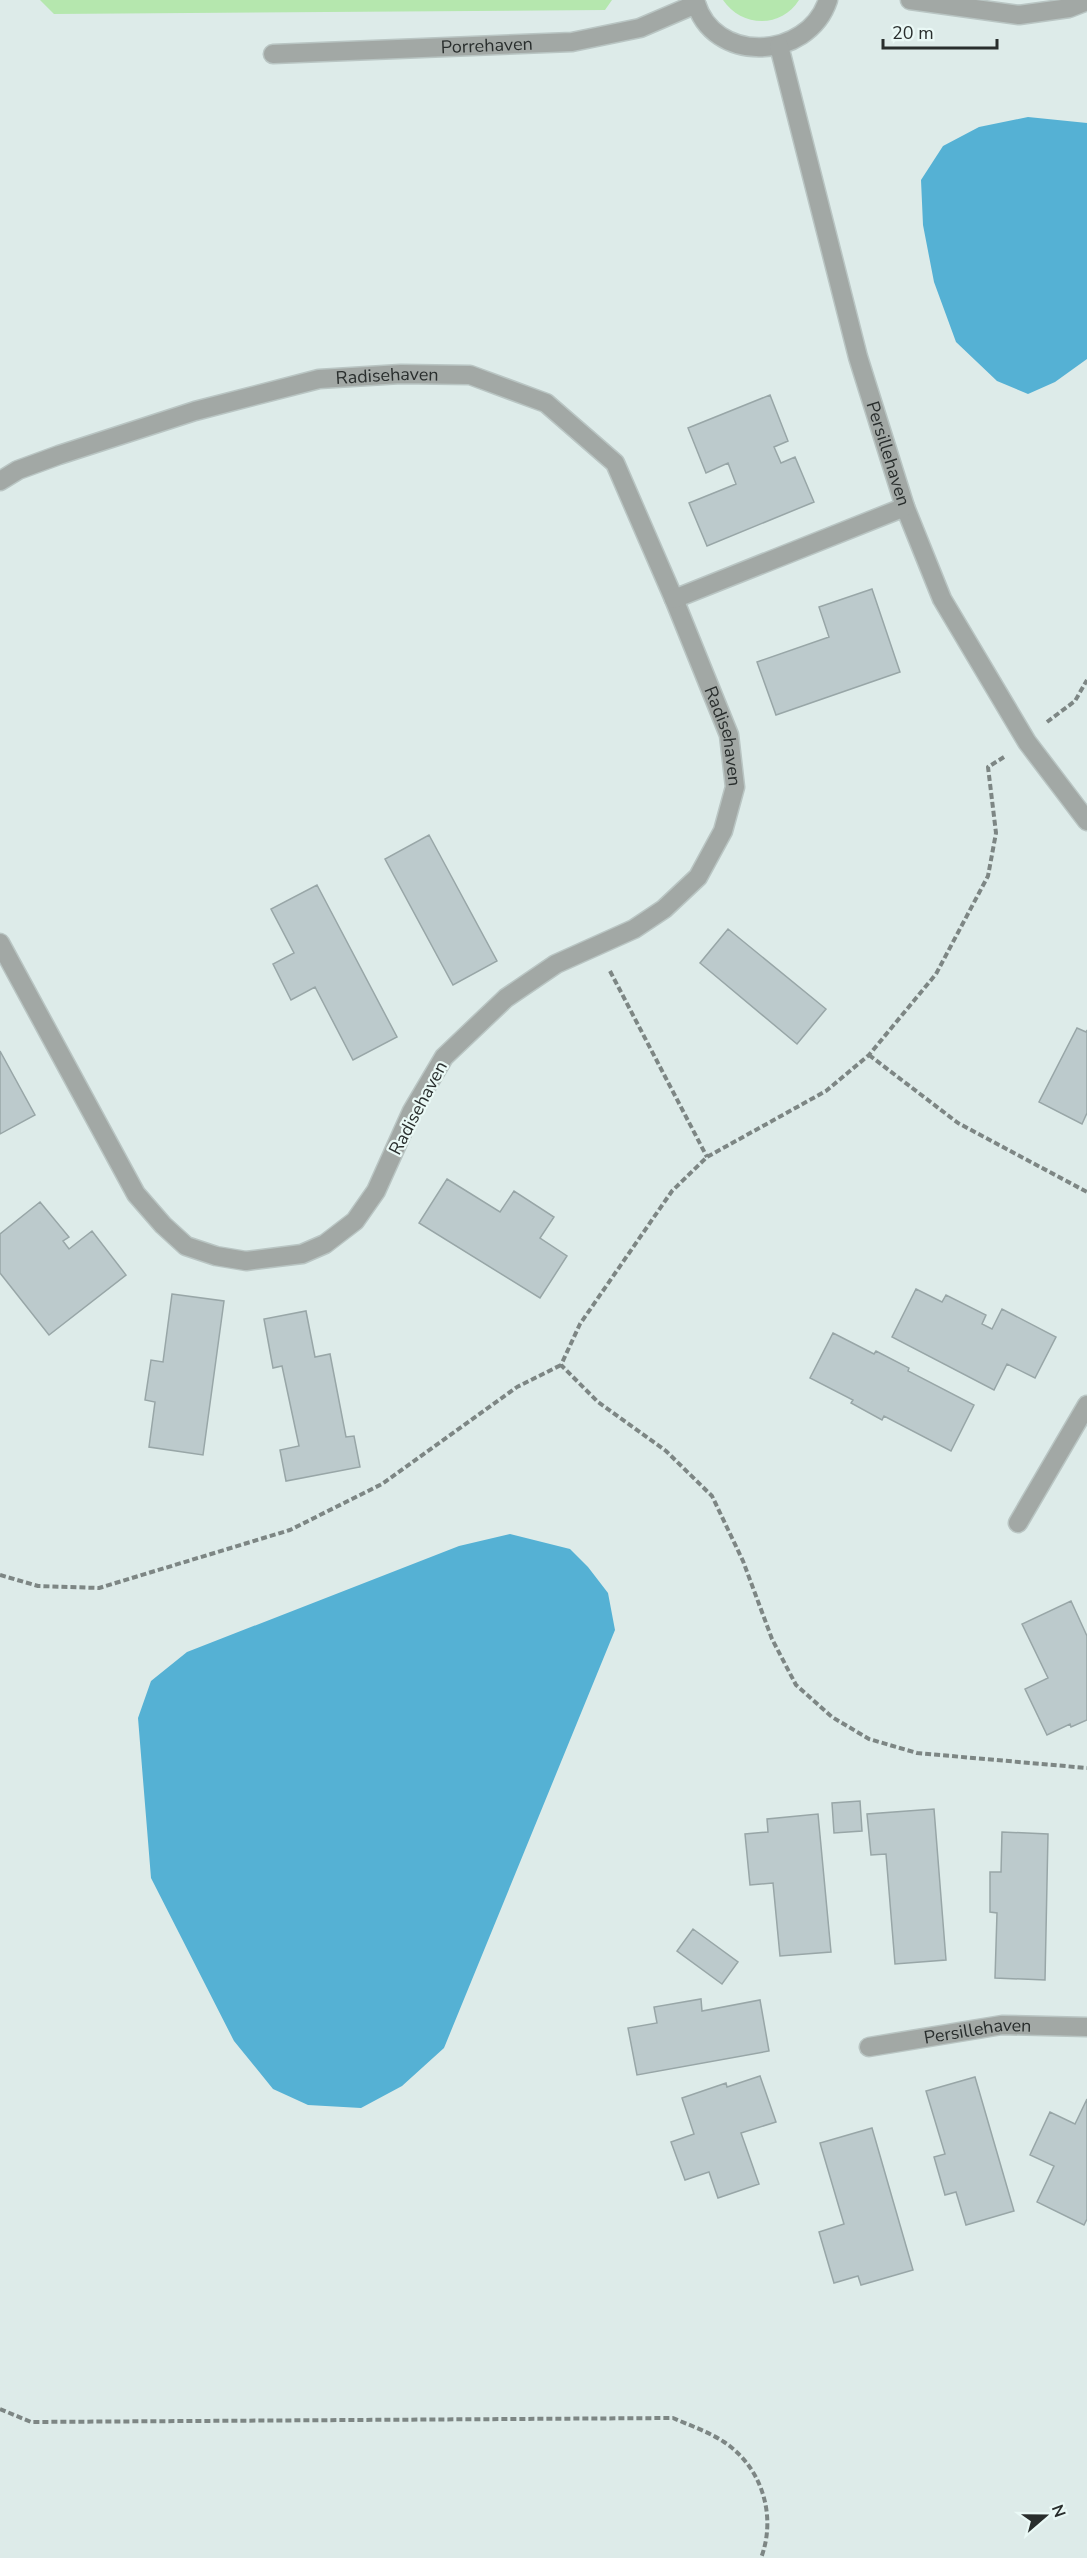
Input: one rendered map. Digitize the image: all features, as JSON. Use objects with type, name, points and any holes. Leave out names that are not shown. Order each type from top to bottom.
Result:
[{"type":"street","points":[[695,2],[706,22],[721,36],[739,45],[759,48],[779,46],[799,38],[814,25],[828,0]]},
{"type":"street","points":[[910,0],[1019,15],[1069,8],[1087,1]]},
{"type":"street","name":"Porrehaven","points":[[273,54],[572,42],[640,28],[695,2]]},
{"type":"street","name":"Persillehaven","points":[[779,46],[858,357],[905,507],[942,598],[1027,742],[1087,821]]},
{"type":"street","name":"Radisehaven","points":[[0,481],[18,470],[59,455],[195,411],[320,380],[401,374],[470,375],[546,403],[615,464],[674,599],[729,735],[735,787],[723,831],[698,877],[664,909],[634,929],[556,964],[506,998],[444,1056],[412,1111],[376,1191],[355,1221],[325,1244],[302,1254],[246,1261],[216,1256],[186,1246],[163,1225],[136,1194],[0,943]]},
{"type":"street","points":[[674,599],[905,507]]},
{"type":"street","points":[[1018,1523],[1087,1405]]},
{"type":"street","name":"Persillehaven","points":[[869,2047],[1002,2025],[1087,2027]]},
{"type":"path","points":[[0,1575],[38,1587],[99,1588],[290,1530],[382,1485],[518,1387],[561,1365],[580,1324],[672,1191],[706,1157],[826,1091],[869,1055],[936,974],[988,876],[996,833],[988,767],[1027,742],[1054,715],[1075,701],[1087,680]]},
{"type":"path","points":[[596,945],[706,1157]]},
{"type":"path","points":[[869,1055],[958,1123],[1087,1192]]},
{"type":"path","points":[[561,1365],[598,1402],[666,1451],[712,1496],[743,1561],[772,1639],[796,1685],[832,1717],[869,1739],[917,1753],[1087,1768]]},
{"type":"path","points":[[0,2409],[31,2422],[673,2418],[724,2442],[751,2466],[767,2504],[765,2548],[762,2558]]},
{"type":"green space","points":[[40,0],[612,0],[605,10],[54,14]]},
{"type":"green space","points":[[723,0],[799,0],[782,16],[761,21],[750,20],[740,15]]},
{"type":"water","points":[[1028,117],[1087,123],[1087,359],[1055,382],[1028,394],[997,381],[956,342],[934,282],[923,225],[921,180],[943,146],[979,127]]},
{"type":"water","points":[[510,1534],[570,1549],[588,1567],[608,1593],[615,1630],[444,2048],[402,2086],[361,2108],[308,2105],[273,2089],[234,2041],[151,1878],[138,1718],[151,1681],[187,1652],[459,1546]]},
{"type":"building","points":[[770,395],[788,441],[774,447],[781,463],[795,457],[814,502],[707,546],[689,503],[736,484],[728,463],[706,473],[688,428]]},
{"type":"building","points":[[872,589],[900,672],[776,715],[757,662],[829,637],[819,607]]},
{"type":"building","points":[[429,835],[497,961],[453,985],[385,859]]},
{"type":"building","points":[[317,885],[397,1037],[353,1060],[315,987],[291,1000],[273,964],[294,953],[271,909]]},
{"type":"building","points":[[728,929],[826,1009],[797,1044],[700,963]]},
{"type":"building","points":[[1077,1028],[1086,1032],[1087,1030],[1087,1113],[1082,1124],[1039,1102]]},
{"type":"building","points":[[0,1051],[35,1115],[0,1134]]},
{"type":"building","points":[[447,1179],[500,1212],[514,1191],[554,1217],[540,1238],[567,1256],[540,1298],[419,1223]]},
{"type":"building","points":[[40,1202],[69,1237],[63,1241],[69,1249],[92,1231],[126,1275],[49,1335],[0,1273],[0,1234]]},
{"type":"building","points":[[916,1289],[942,1302],[946,1295],[986,1315],[982,1324],[992,1329],[1002,1309],[1056,1337],[1035,1378],[1007,1364],[994,1390],[892,1337]]},
{"type":"building","points":[[172,1294],[224,1301],[203,1455],[149,1447],[155,1402],[145,1400],[151,1360],[163,1362]]},
{"type":"building","points":[[306,1311],[315,1357],[330,1354],[346,1437],[354,1436],[360,1467],[286,1481],[280,1450],[299,1446],[282,1366],[273,1368],[264,1319]]},
{"type":"building","points":[[833,1333],[874,1354],[876,1351],[909,1368],[908,1371],[974,1405],[951,1451],[884,1416],[882,1420],[851,1403],[853,1400],[810,1378]]},
{"type":"building","points":[[1071,1601],[1087,1636],[1087,1720],[1071,1727],[1070,1724],[1047,1735],[1025,1689],[1048,1678],[1022,1624]]},
{"type":"building","points":[[860,1801],[862,1831],[834,1833],[832,1803]]},
{"type":"building","points":[[934,1809],[946,1960],[895,1964],[886,1854],[871,1855],[867,1814]]},
{"type":"building","points":[[818,1814],[831,1952],[780,1956],[773,1883],[750,1885],[745,1834],[768,1832],[767,1819]]},
{"type":"building","points":[[1002,1832],[1048,1834],[1045,1980],[995,1978],[997,1913],[990,1912],[990,1872],[1001,1872]]},
{"type":"building","points":[[693,1929],[738,1962],[722,1984],[677,1951]]},
{"type":"building","points":[[701,1999],[702,2011],[760,2000],[769,2051],[637,2075],[628,2028],[657,2023],[654,2007]]},
{"type":"building","points":[[760,2076],[776,2122],[741,2133],[759,2184],[718,2198],[709,2172],[685,2180],[671,2142],[694,2134],[682,2098],[726,2083],[727,2087]]},
{"type":"building","points":[[975,2077],[1014,2211],[966,2225],[956,2192],[945,2195],[934,2157],[945,2154],[926,2091]]},
{"type":"building","points":[[1087,2099],[1087,2219],[1084,2225],[1037,2202],[1054,2166],[1030,2155],[1050,2112],[1075,2124]]},
{"type":"building","points":[[872,2128],[913,2270],[861,2285],[858,2276],[834,2283],[819,2232],[844,2224],[820,2143]]}]
